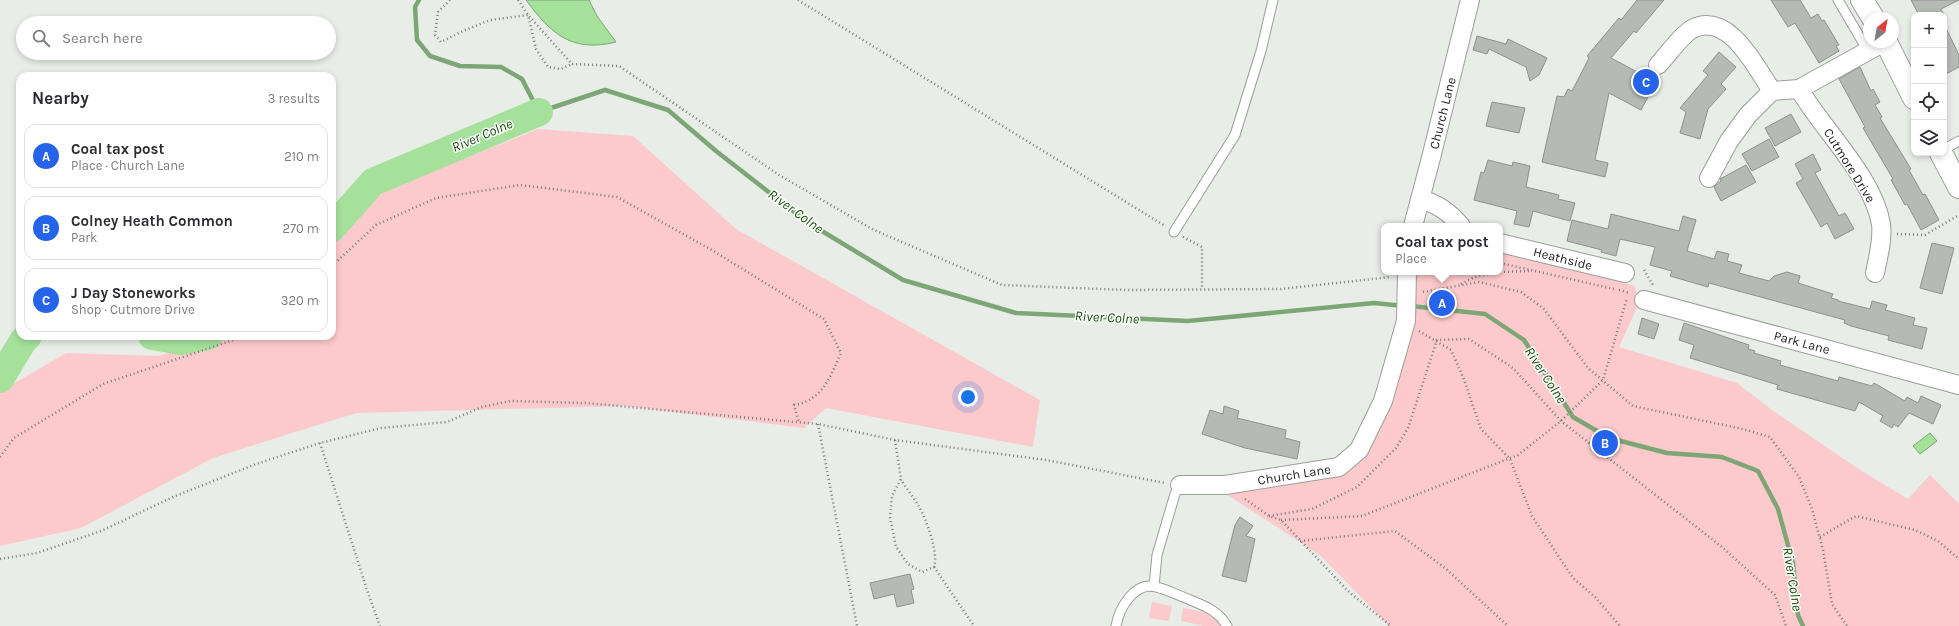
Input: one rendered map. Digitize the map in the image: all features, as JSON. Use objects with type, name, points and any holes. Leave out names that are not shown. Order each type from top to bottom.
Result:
[{"type":"street","name":"Church Lane","points":[[1414,223],[1470,0]]},
{"type":"street","points":[[1862,0],[1869,12]]},
{"type":"street","points":[[1658,66],[1692,29],[1710,25],[1725,30],[1738,40],[1772,92]]},
{"type":"street","points":[[1709,178],[1732,136],[1748,115],[1772,92],[1799,89],[1874,48]]},
{"type":"street","points":[[1881,48],[1911,93]]},
{"type":"street","name":"Cutmore Drive","points":[[1799,89],[1808,104],[1835,137],[1874,202],[1881,225],[1880,246],[1875,273]]},
{"type":"street","points":[[1943,156],[1959,187]]},
{"type":"street","points":[[1420,199],[1434,203],[1449,212],[1458,223]]},
{"type":"street","name":"Heathside","points":[[1503,244],[1625,273]]},
{"type":"street","name":"Park Lane","points":[[1636,296],[1959,385]]},
{"type":"street","name":"Church Lane","points":[[1180,485],[1225,485],[1340,467],[1359,450],[1383,401],[1407,297]]},
{"type":"lane","points":[[1174,232],[1235,135],[1261,51],[1273,0]]},
{"type":"lane","points":[[1838,0],[1863,27]]},
{"type":"lane","points":[[1947,147],[1959,141]]},
{"type":"lane","points":[[1154,586],[1157,555],[1175,494],[1180,485]]},
{"type":"lane","points":[[1116,626],[1118,615],[1126,601],[1138,591],[1154,586],[1209,608],[1223,618],[1227,626]]},
{"type":"path","points":[[450,0],[438,12],[435,35],[441,42],[490,20],[528,15]]},
{"type":"path","points":[[518,0],[528,15],[572,64]]},
{"type":"path","points":[[800,1],[1174,232],[1202,246],[1202,289]]},
{"type":"path","points":[[528,15],[536,49],[548,67],[561,69],[572,64],[620,66],[779,175],[874,230],[1002,285],[1126,290],[1281,289],[1389,276],[1407,297],[1417,330],[1437,340],[1451,350],[1463,377],[1481,429],[1510,459],[1532,516],[1573,578],[1595,597],[1620,626]]},
{"type":"path","points":[[336,262],[376,225],[436,198],[520,184],[617,197],[710,249],[824,319],[841,353],[825,388],[805,403],[794,405],[799,422]]},
{"type":"path","points":[[1881,225],[1898,235],[1918,236],[1924,235],[1959,215]]},
{"type":"path","points":[[1225,485],[1269,516],[1281,520],[1362,516],[1518,456],[1561,421],[1603,380],[1636,296],[1503,264]]},
{"type":"path","points":[[1503,272],[1535,271]]},
{"type":"path","points":[[1458,286],[1475,277],[1485,275]]},
{"type":"path","points":[[1407,297],[1479,282],[1521,292],[1544,309],[1588,368],[1634,406],[1743,429],[1770,437],[1799,477],[1812,509],[1820,537],[1832,604],[1847,626]]},
{"type":"path","points":[[1437,340],[1469,339],[1513,368],[1561,421],[1722,547],[1775,595],[1786,626]]},
{"type":"path","points":[[0,457],[14,438],[103,384],[233,340]]},
{"type":"path","points":[[1269,516],[1312,509],[1357,487],[1396,448],[1408,428],[1437,340]]},
{"type":"path","points":[[0,559],[37,553],[101,532],[172,497],[256,464],[320,443],[381,428],[447,422],[482,407],[510,401],[585,402],[818,424],[895,440],[1046,460],[1180,485]]},
{"type":"path","points":[[818,424],[857,626]]},
{"type":"path","points":[[895,440],[902,479],[908,492],[919,506],[934,544],[936,560],[934,567]]},
{"type":"path","points":[[320,443],[380,626]]},
{"type":"path","points":[[902,479],[892,496],[890,517],[896,547],[908,564],[922,572],[934,567]]},
{"type":"path","points":[[1820,537],[1856,516],[1915,530],[1938,541],[1959,559]]},
{"type":"path","points":[[1281,520],[1349,592],[1391,626]]},
{"type":"path","points":[[1300,540],[1395,531],[1445,568],[1508,626]]},
{"type":"path","points":[[934,567],[974,626]]},
{"type":"shaded area","points":[[526,0],[589,0],[597,16],[616,42],[601,45],[587,45],[575,43],[564,38],[544,22]]},
{"type":"shaded area","points":[[538,129],[633,136],[736,229],[1040,400],[1033,447],[826,408],[804,428],[624,406],[356,413],[213,458],[81,528],[0,546],[0,394],[4,389],[66,353],[158,356],[211,340],[336,340],[336,236],[375,195]]},
{"type":"shaded area","points":[[1503,249],[1635,286],[1638,305],[1619,347],[1737,383],[1772,410],[1854,466],[1908,499],[1930,475],[1959,504],[1959,626],[1389,626],[1320,555],[1226,494],[1366,450],[1412,275],[1503,275]]},
{"type":"shaded area","points":[[1930,433],[1937,441],[1920,454],[1913,446]]},
{"type":"shaded area","points":[[1152,602],[1172,606],[1169,621],[1149,618]]},
{"type":"shaded area","points":[[1183,608],[1200,611],[1209,615],[1221,626],[1204,626],[1181,621]]},
{"type":"building","points":[[1637,0],[1664,0],[1636,33],[1634,31],[1611,58],[1656,82],[1641,110],[1609,93],[1595,160],[1608,163],[1605,177],[1542,162],[1557,96],[1564,97],[1568,89],[1572,91],[1589,58],[1587,56],[1619,18],[1621,20]]},
{"type":"building","points":[[1771,0],[1800,0],[1811,18],[1818,14],[1822,21],[1824,20],[1839,45],[1836,46],[1839,51],[1819,63],[1795,23],[1788,27]]},
{"type":"building","points":[[1911,0],[1959,0],[1941,9],[1942,12],[1917,12]]},
{"type":"building","points":[[1947,30],[1959,55],[1959,67],[1947,73]]},
{"type":"building","points":[[1477,36],[1506,44],[1508,39],[1547,58],[1539,75],[1530,81],[1526,67],[1489,49],[1487,54],[1473,50]]},
{"type":"building","points":[[1719,52],[1736,67],[1721,84],[1726,89],[1708,109],[1700,139],[1680,133],[1686,112],[1680,108],[1708,75],[1703,71]]},
{"type":"building","points":[[1860,67],[1871,91],[1873,89],[1880,102],[1875,105],[1882,117],[1880,118],[1911,169],[1909,170],[1923,195],[1925,194],[1939,220],[1921,230],[1907,204],[1905,205],[1891,180],[1893,179],[1863,128],[1865,127],[1839,79]]},
{"type":"building","points":[[1492,102],[1525,108],[1519,133],[1486,126]]},
{"type":"building","points":[[1791,114],[1801,132],[1775,146],[1765,128]]},
{"type":"building","points":[[1769,139],[1779,157],[1752,171],[1742,154]]},
{"type":"building","points":[[1813,154],[1821,170],[1815,173],[1839,216],[1845,213],[1854,229],[1835,239],[1827,223],[1821,227],[1796,183],[1803,179],[1795,164]]},
{"type":"building","points":[[1488,160],[1512,166],[1513,162],[1530,166],[1526,187],[1559,195],[1558,199],[1575,203],[1570,221],[1533,211],[1529,227],[1514,224],[1517,211],[1474,200],[1481,172],[1484,173]]},
{"type":"building","points":[[1746,165],[1756,182],[1721,201],[1714,187],[1721,181],[1720,179]]},
{"type":"building","points":[[1611,214],[1679,231],[1683,216],[1696,220],[1687,251],[1714,259],[1717,251],[1729,254],[1727,261],[1742,265],[1739,273],[1769,281],[1774,276],[1787,272],[1800,276],[1798,283],[1833,294],[1831,298],[1838,301],[1870,309],[1872,301],[1887,305],[1885,310],[1915,318],[1913,325],[1927,328],[1922,349],[1888,340],[1889,336],[1851,326],[1844,323],[1845,320],[1709,283],[1708,287],[1670,276],[1672,271],[1650,265],[1655,247],[1620,239],[1616,256],[1601,252],[1602,250],[1567,241],[1572,220],[1608,229]]},
{"type":"building","points":[[1932,243],[1954,248],[1942,294],[1920,288]]},
{"type":"building","points":[[1642,318],[1659,324],[1654,339],[1638,334]]},
{"type":"building","points":[[1684,323],[1749,345],[1748,349],[1755,351],[1754,353],[1781,361],[1780,365],[1838,381],[1839,377],[1872,386],[1874,383],[1905,401],[1907,397],[1918,403],[1921,396],[1941,405],[1933,424],[1909,413],[1898,427],[1894,424],[1892,428],[1880,421],[1883,416],[1859,402],[1855,411],[1777,389],[1778,385],[1690,358],[1694,345],[1679,340]]},
{"type":"building","points":[[1224,406],[1239,411],[1237,418],[1286,430],[1285,438],[1300,442],[1297,459],[1245,448],[1202,434],[1210,410],[1223,414]]},
{"type":"building","points":[[1240,517],[1253,526],[1246,536],[1255,539],[1246,582],[1222,576],[1235,525]]},
{"type":"building","points":[[910,574],[914,589],[911,590],[914,603],[897,607],[894,594],[874,599],[870,583]]},
{"type":"waterway","name":"River Colne","points":[[419,0],[415,7],[417,40],[430,56],[460,66],[501,67],[522,79],[539,112],[605,90],[668,110],[716,151],[807,222],[903,280],[1016,313],[1188,321],[1374,303],[1404,306]]},
{"type":"waterway","name":"River Colne","points":[[336,224],[373,182],[539,112]]},
{"type":"waterway","name":"River Colne","points":[[1411,306],[1485,314],[1524,340],[1573,417],[1609,438],[1667,453],[1722,457],[1758,471],[1778,509],[1793,563],[1798,615],[1803,626]]},
{"type":"waterway","name":"River Colne","points":[[0,379],[24,340]]},
{"type":"waterway","name":"River Colne","points":[[175,340],[186,340]]},
{"type":"place","name":"J Day Stoneworks","points":[[1646,82]]},
{"type":"place","name":"Coal tax post","points":[[1442,303]]},
{"type":"place","name":"Colney Heath Common","points":[[1605,443]]}]
